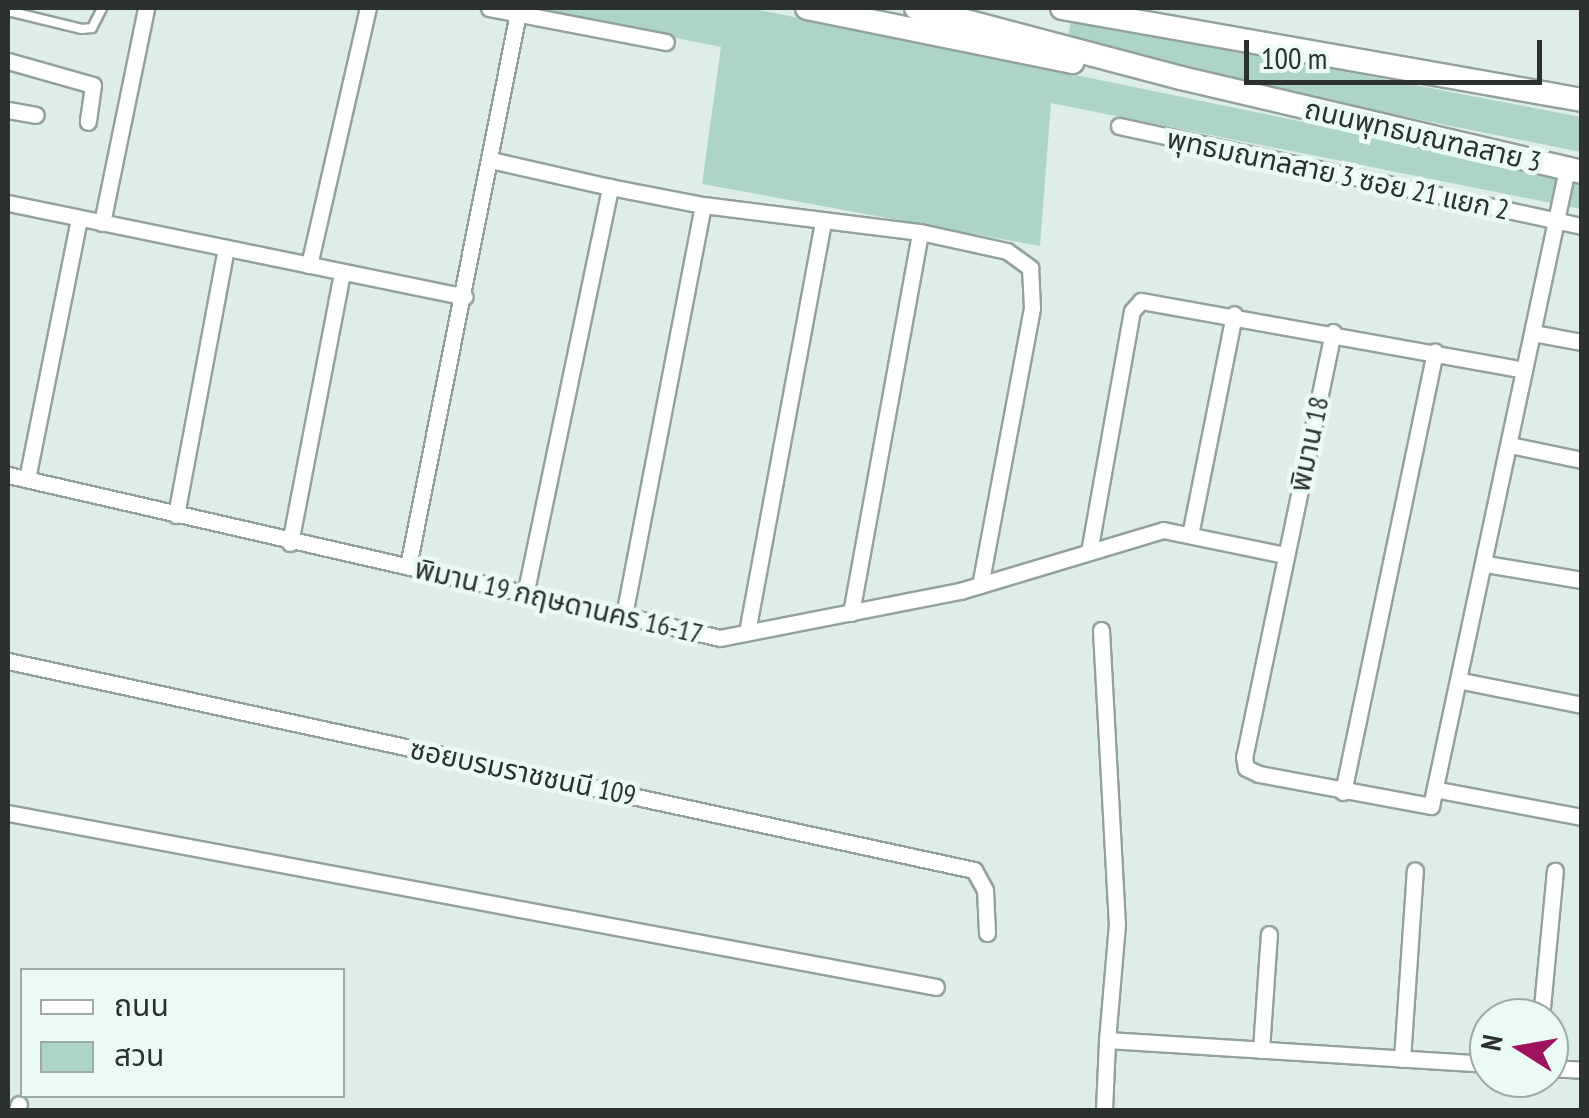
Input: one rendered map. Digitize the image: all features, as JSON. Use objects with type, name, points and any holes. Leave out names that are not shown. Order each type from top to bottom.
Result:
[{"type":"main road","points":[[807,8],[1180,78]]},
{"type":"main road","name":"ถนนพุทธมณฑลสาย 3","points":[[1062,8],[1582,100]]},
{"type":"main road","points":[[1115,8],[1192,29]]},
{"type":"main road","name":"ถนนพุทธมณฑลสาย 3","points":[[927,10],[1180,78],[1574,171]]},
{"type":"street","points":[[102,223],[146,8]]},
{"type":"street","points":[[309,265],[368,8]]},
{"type":"street","points":[[489,8],[518,10],[666,42]]},
{"type":"street","points":[[408,566],[518,10]]},
{"type":"street","points":[[8,61],[93,85],[88,122]]},
{"type":"street","points":[[8,110],[36,115]]},
{"type":"street","name":"พุทธมณฑลสาย 3 ซอย 21 แยก 2","points":[[1119,126],[1582,226]]},
{"type":"street","points":[[490,160],[703,205],[920,232],[1008,251],[1030,268],[1032,308],[980,585]]},
{"type":"street","points":[[1436,351],[1343,792],[1424,807],[1436,804],[1440,790],[1524,370],[1557,222],[1574,171]]},
{"type":"street","points":[[525,595],[610,188]]},
{"type":"street","points":[[8,203],[464,297]]},
{"type":"street","points":[[624,616],[703,205]]},
{"type":"street","points":[[26,480],[79,218]]},
{"type":"street","points":[[747,632],[823,221]]},
{"type":"street","points":[[851,613],[920,232]]},
{"type":"street","points":[[176,515],[226,248]]},
{"type":"street","points":[[290,543],[342,272]]},
{"type":"street","points":[[1090,552],[1132,311],[1155,301],[1524,370]]},
{"type":"street","points":[[1190,536],[1234,314]]},
{"type":"street","name":"พิมาน 18","points":[[1333,332],[1284,555],[1246,768],[1343,792]]},
{"type":"street","points":[[1533,333],[1582,342]]},
{"type":"street","points":[[1510,445],[1582,460]]},
{"type":"street","name":"พิมาน 19 กฤษดานคร 16-17","points":[[8,474],[290,543],[720,638],[980,585],[1163,530],[1284,555]]},
{"type":"street","points":[[1486,564],[1582,580]]},
{"type":"street","points":[[1101,630],[1117,924],[1104,1110]]},
{"type":"street","name":"ซอยบรมราชชนนี 109","points":[[8,661],[974,870],[985,890],[987,933]]},
{"type":"street","points":[[1462,681],[1582,705]]},
{"type":"street","points":[[1440,790],[1582,818]]},
{"type":"street","points":[[8,813],[936,987]]},
{"type":"street","points":[[1402,1059],[1416,870]]},
{"type":"street","points":[[1543,998],[1554,871]]},
{"type":"street","points":[[1261,1050],[1268,934]]},
{"type":"street","points":[[1107,1040],[1469,1063]]},
{"type":"lane","points":[[8,11],[82,29],[92,28],[102,8]]},
{"type":"green space","points":[[529,8],[750,8],[1581,179],[1581,209],[1051,103],[1040,246],[702,184],[721,47]]},
{"type":"green space","points":[[1071,19],[1581,117],[1581,152],[1302,96],[1068,39]]}]
